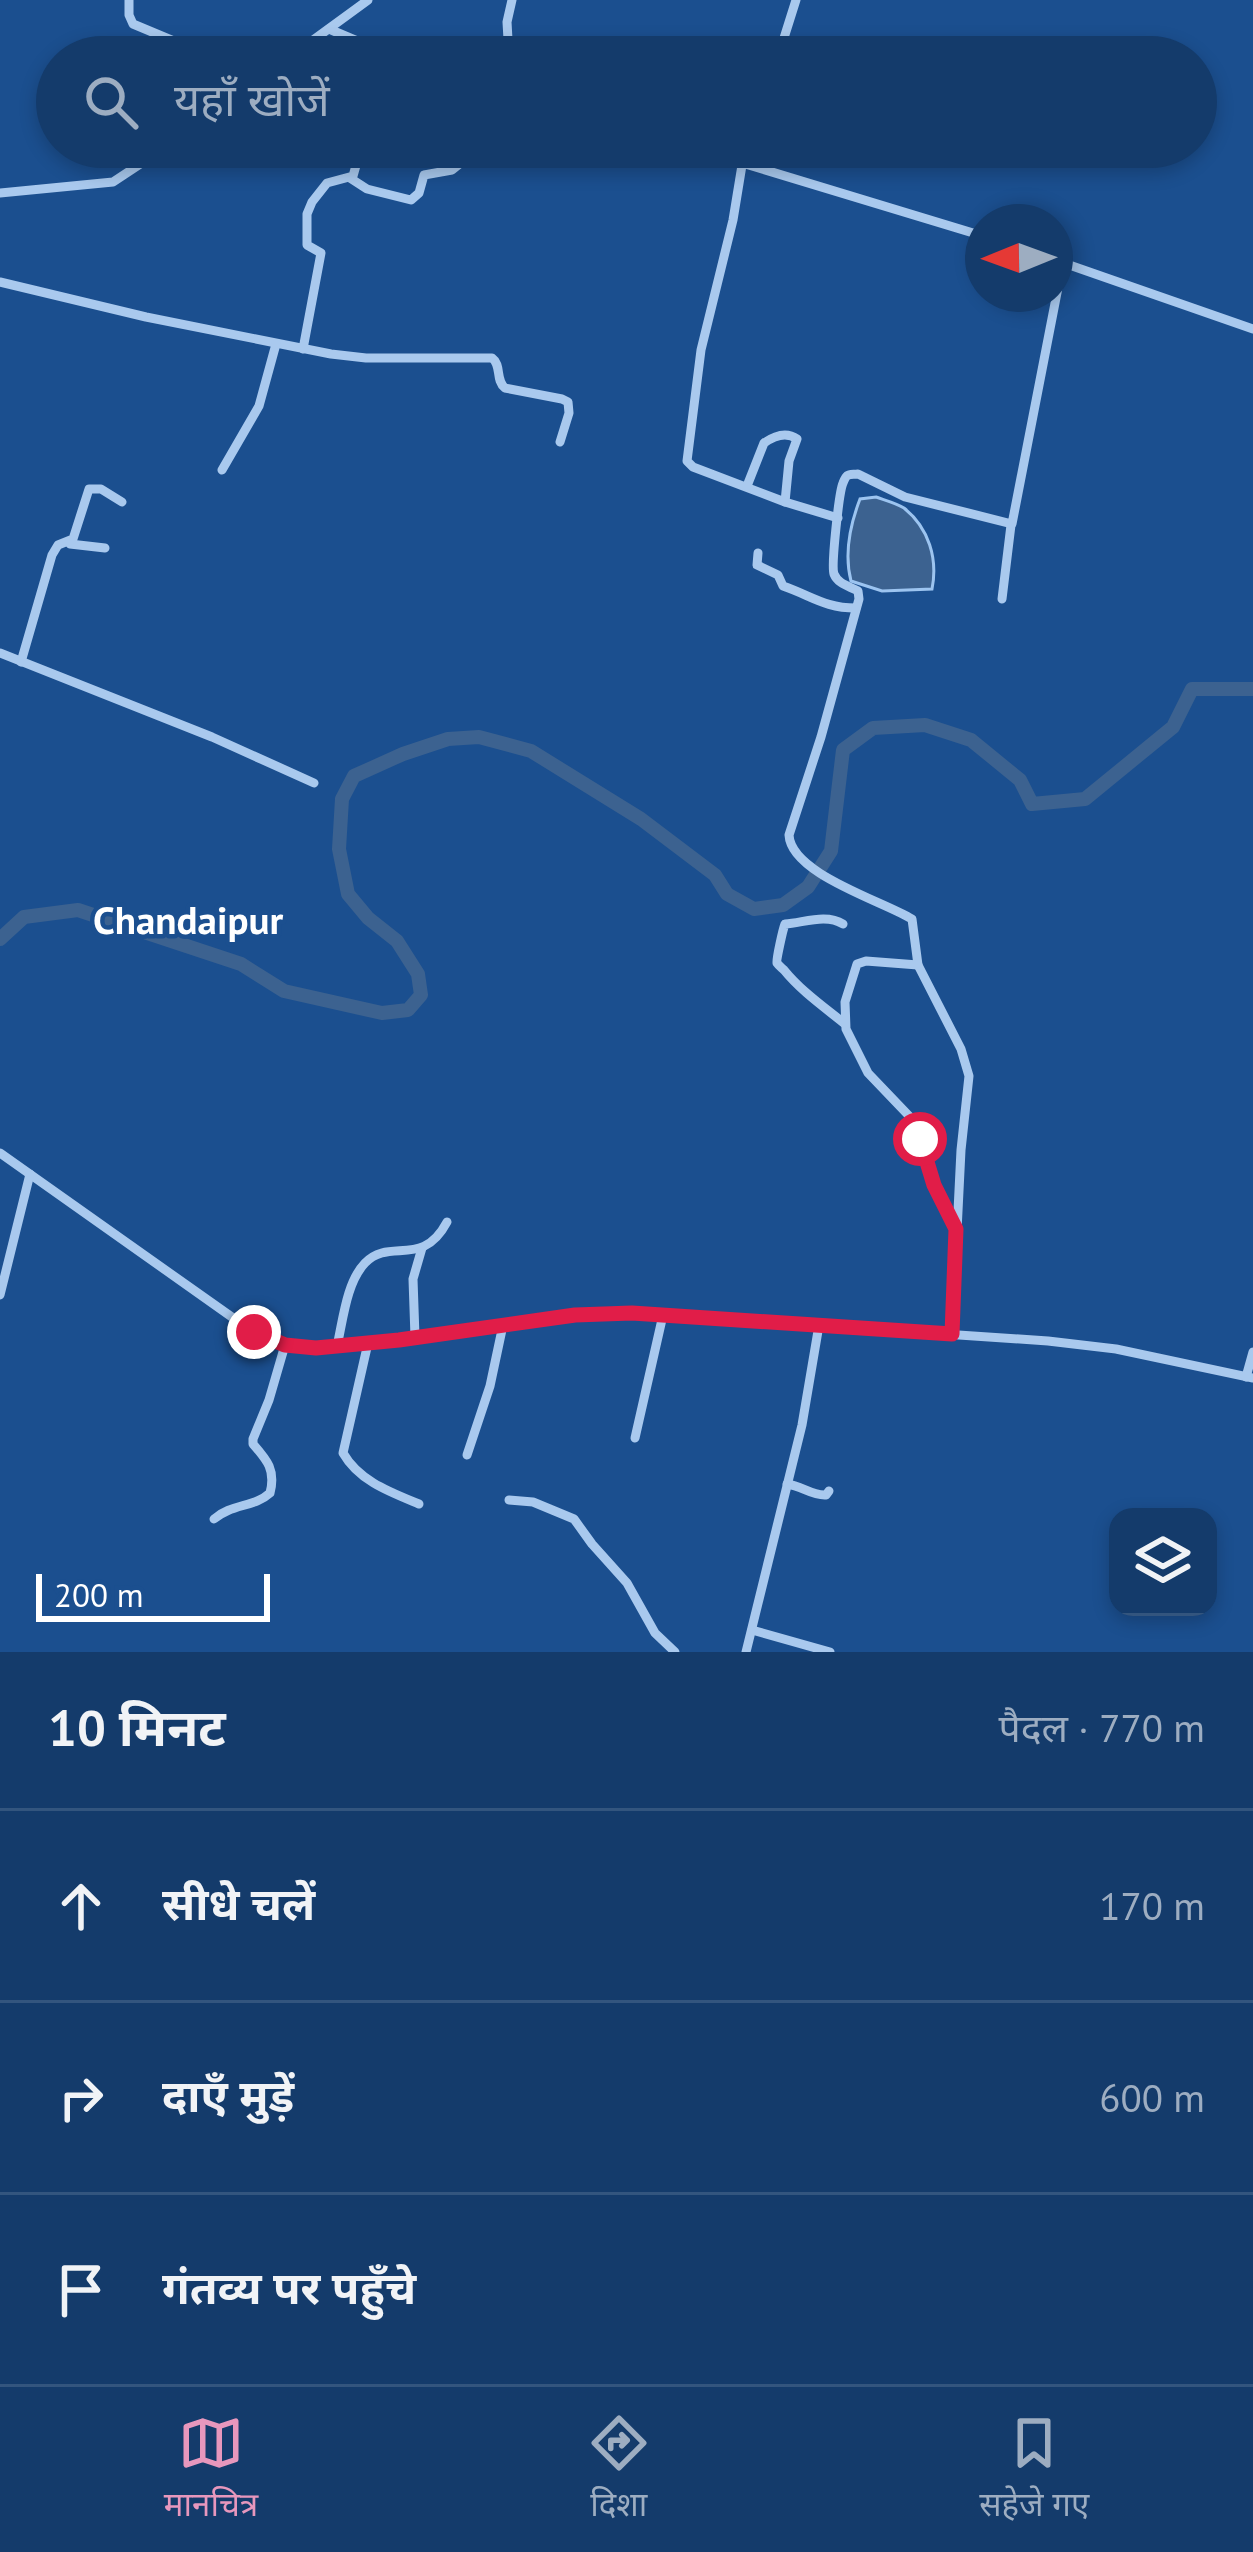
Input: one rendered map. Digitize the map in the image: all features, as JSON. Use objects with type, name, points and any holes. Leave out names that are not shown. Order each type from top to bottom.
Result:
[{"type":"street","points":[[129,0],[129,19],[164,36]]},
{"type":"street","points":[[318,36],[368,0]]},
{"type":"street","points":[[507,36],[512,0]]},
{"type":"street","points":[[785,36],[796,0]]},
{"type":"street","points":[[329,28],[347,36]]},
{"type":"street","points":[[0,193],[113,182],[134,168]]},
{"type":"street","points":[[350,178],[353,168]]},
{"type":"street","points":[[303,350],[321,253],[307,244],[308,210],[327,183],[350,178],[367,189],[411,200],[419,193],[424,175],[454,168]]},
{"type":"street","points":[[741,168],[701,350],[688,464],[838,518]]},
{"type":"street","points":[[759,168],[965,231]]},
{"type":"street","points":[[1073,266],[1253,329]]},
{"type":"street","points":[[0,282],[303,350],[366,358],[492,358],[505,388],[568,402],[560,442]]},
{"type":"street","points":[[1002,599],[1050,312]]},
{"type":"street","points":[[222,470],[259,406],[276,344]]},
{"type":"street","points":[[747,486],[764,443],[780,435],[794,436],[785,502]]},
{"type":"street","points":[[952,1334],[968,1076],[962,1049],[918,964],[913,920],[827,878],[793,851],[789,835],[856,608],[858,591],[840,583],[833,572],[844,479],[858,473],[905,497],[1011,525]]},
{"type":"street","points":[[21,662],[52,555],[56,547],[73,539],[89,489],[101,489],[122,502]]},
{"type":"street","points":[[64,543],[105,548]]},
{"type":"street","points":[[758,553],[758,565],[778,575],[783,586],[829,607],[856,608]]},
{"type":"street","points":[[0,653],[314,783]]},
{"type":"street","points":[[843,924],[836,919],[811,919],[785,924],[776,957],[786,975],[845,1024]]},
{"type":"street","points":[[918,964],[857,964],[845,1002],[845,1024],[868,1072],[912,1119],[934,1185],[956,1229]]},
{"type":"street","points":[[0,1153],[213,1305],[254,1332],[285,1345],[368,1343],[575,1315],[663,1315],[1116,1349],[1250,1378],[1253,1352]]},
{"type":"street","points":[[0,1295],[30,1174]]},
{"type":"street","points":[[337,1346],[354,1280],[368,1259],[422,1248],[437,1238],[447,1222]]},
{"type":"street","points":[[416,1337],[413,1279],[422,1248]]},
{"type":"street","points":[[635,1438],[663,1315]]},
{"type":"street","points":[[467,1455],[490,1386],[503,1325]]},
{"type":"street","points":[[746,1652],[810,1386],[819,1325]]},
{"type":"street","points":[[368,1343],[343,1453],[368,1480],[419,1504]]},
{"type":"street","points":[[214,1519],[270,1493],[271,1467],[253,1438],[285,1345]]},
{"type":"street","points":[[788,1484],[821,1496],[830,1491]]},
{"type":"street","points":[[509,1500],[533,1502],[574,1519],[627,1583],[655,1633],[675,1652]]},
{"type":"street","points":[[752,1630],[830,1652]]},
{"type":"water","points":[[876,497],[904,508],[920,525],[932,555],[932,589],[882,591],[851,581],[848,550],[853,519],[860,499]]},
{"type":"waterway","points":[[0,939],[24,917],[78,910],[241,964],[284,991],[382,1013],[408,1010],[421,995],[418,974],[397,941],[348,894],[339,849],[342,799],[354,776],[403,754],[448,739],[479,737],[531,751],[641,819],[715,875],[727,894],[754,909],[783,905],[808,887],[831,851],[843,750],[873,728],[925,725],[971,740],[1020,780],[1032,804],[1085,799],[1173,727],[1192,689],[1253,689]]},
{"type":"district","name":"Chandaipur","points":[[188,920]]},
{"type":"route","points":[[254,1332],[285,1345],[316,1348],[575,1315],[632,1313],[952,1334],[956,1229],[934,1185],[920,1139]]}]
